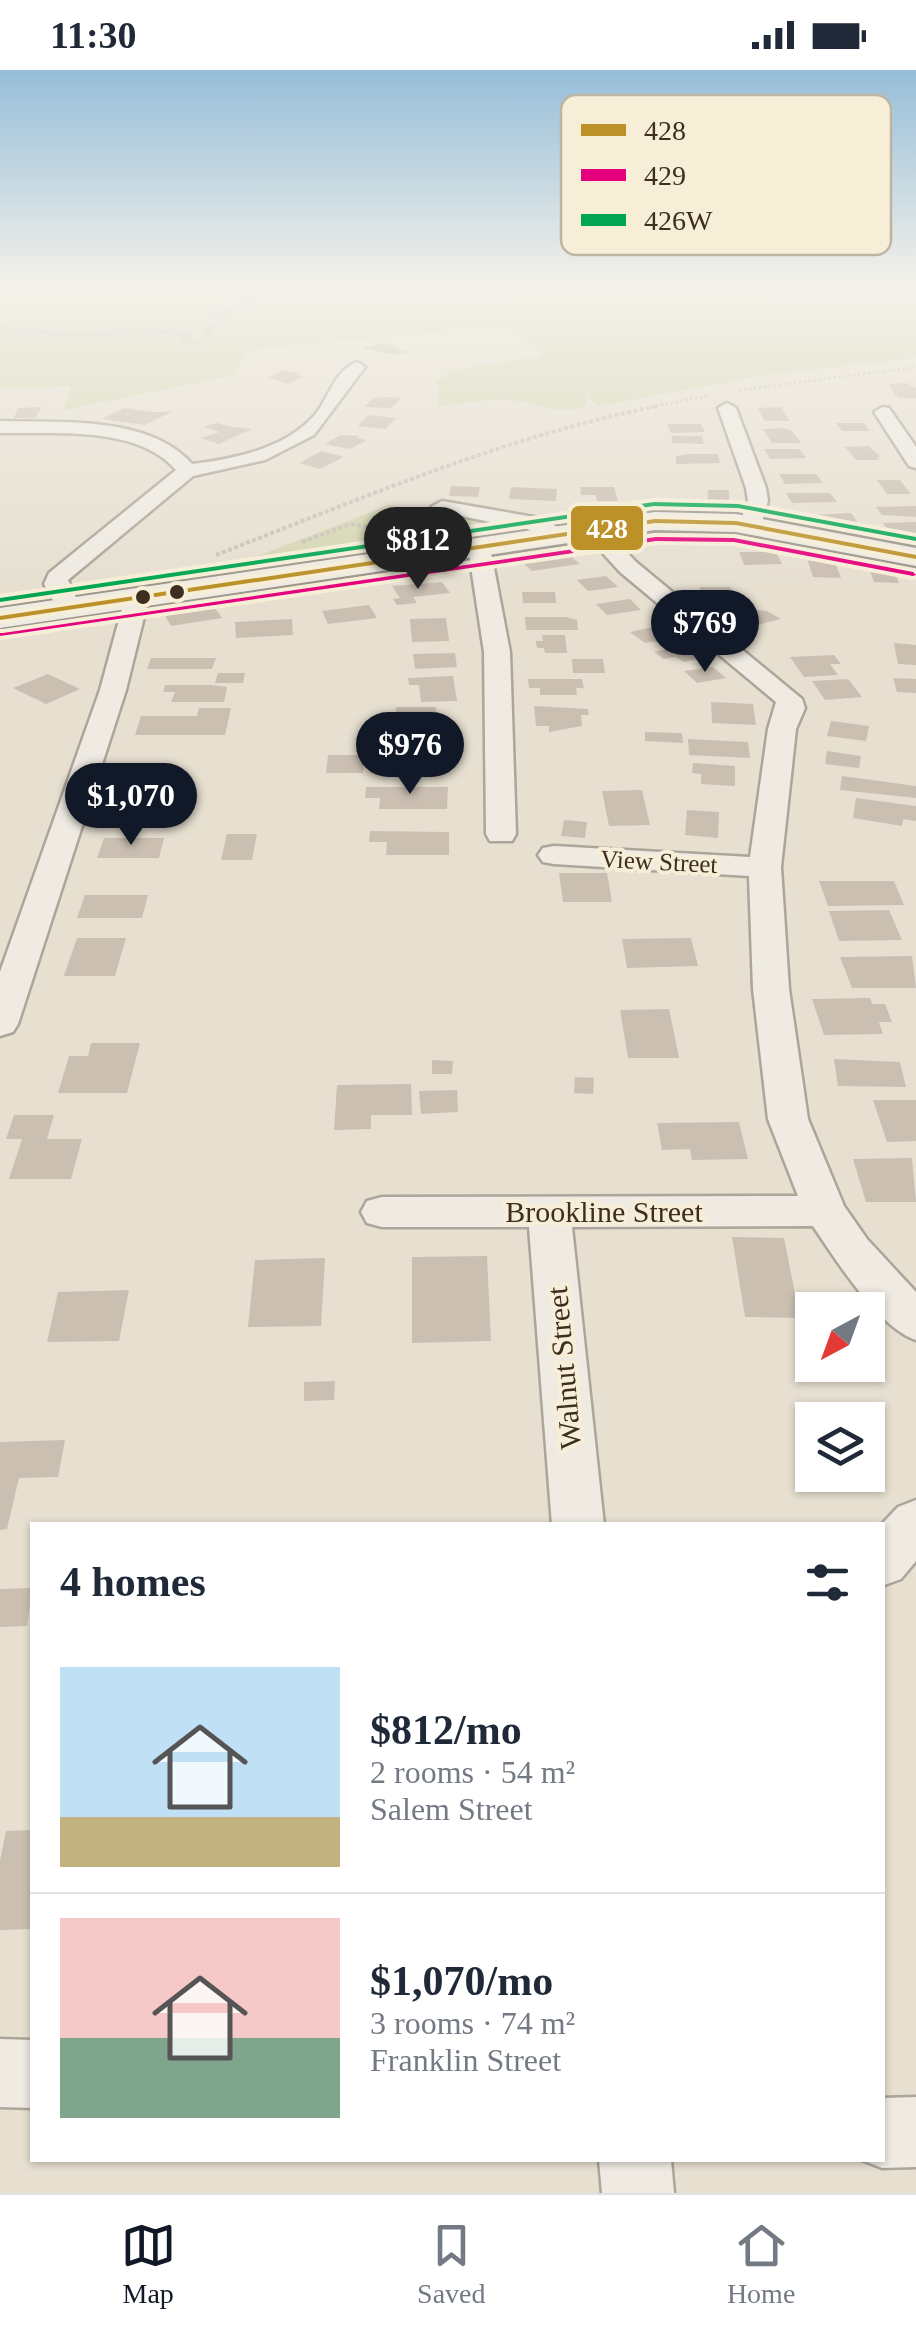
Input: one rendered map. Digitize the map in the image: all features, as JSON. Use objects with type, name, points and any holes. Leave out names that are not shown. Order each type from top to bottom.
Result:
[{"type":"main road","points":[[0,618],[670,520],[750,525],[916,557]]},
{"type":"street","points":[[69,608],[56,584],[57,578],[187,471],[255,458],[301,434],[322,418],[343,383]]},
{"type":"street","points":[[727,398],[756,488],[758,501],[750,525]]},
{"type":"street","points":[[883,412],[916,462]]},
{"type":"street","points":[[0,428],[91,432],[152,443],[182,462],[187,471]]},
{"type":"street","points":[[442,507],[576,532],[628,568],[789,699],[791,708],[782,729],[765,867],[770,990],[788,1120],[826,1211],[852,1250],[916,1322]]},
{"type":"street","points":[[479,546],[497,652],[501,834]]},
{"type":"street","points":[[0,1024],[14,936],[114,690],[134,610],[132,598]]},
{"type":"street","name":"View Street","points":[[554,855],[765,867]]},
{"type":"street","name":"Brookline Street","points":[[382,1212],[826,1211]]},
{"type":"street","name":"Walnut Street","points":[[549,1212],[578,1522]]},
{"type":"street","points":[[885,1559],[916,1523]]},
{"type":"street","points":[[0,2073],[30,2074]]},
{"type":"street","points":[[885,2133],[916,2132]]},
{"type":"street","points":[[635,2162],[638,2193]]},
{"type":"path","points":[[209,558],[519,441],[818,383]]},
{"type":"green space","points":[[0,383],[196,383],[64,410],[71,386],[0,389]]},
{"type":"green space","points":[[435,383],[723,383],[598,406],[587,396],[587,405],[568,410],[501,399],[439,405],[440,386]]},
{"type":"green space","points":[[389,505],[524,530],[234,574],[250,559]]},
{"type":"building","points":[[906,383],[916,388],[916,398],[898,398],[888,384]]},
{"type":"building","points":[[374,398],[402,398],[391,408],[364,407]]},
{"type":"building","points":[[42,407],[35,418],[14,418],[18,408]]},
{"type":"building","points":[[781,407],[790,421],[765,421],[757,408]]},
{"type":"building","points":[[124,408],[172,412],[144,425],[102,419]]},
{"type":"building","points":[[368,415],[397,418],[385,429],[358,426]]},
{"type":"building","points":[[217,423],[252,429],[219,444],[200,438],[220,432],[204,427]]},
{"type":"building","points":[[836,423],[864,423],[870,431],[842,431]]},
{"type":"building","points":[[667,424],[701,424],[705,432],[671,433]]},
{"type":"building","points":[[763,429],[792,431],[801,443],[772,443]]},
{"type":"building","points":[[341,435],[367,440],[350,449],[324,444]]},
{"type":"building","points":[[672,436],[702,436],[704,444],[672,443]]},
{"type":"building","points":[[868,446],[881,457],[877,457],[879,460],[856,460],[845,447]]},
{"type":"building","points":[[764,449],[799,449],[806,458],[770,459]]},
{"type":"building","points":[[322,451],[344,457],[320,469],[299,463]]},
{"type":"building","points":[[718,454],[720,463],[676,464],[676,456]]},
{"type":"building","points":[[779,474],[816,474],[823,483],[785,484]]},
{"type":"building","points":[[877,480],[900,480],[911,494],[887,494]]},
{"type":"building","points":[[451,486],[480,487],[478,497],[449,496]]},
{"type":"building","points":[[511,487],[557,489],[556,501],[509,499]]},
{"type":"building","points":[[580,487],[614,487],[618,501],[597,501],[596,495],[581,495]]},
{"type":"building","points":[[708,490],[729,490],[729,508],[707,507]]},
{"type":"building","points":[[786,493],[830,493],[837,502],[792,503]]},
{"type":"building","points":[[916,506],[916,517],[882,515],[876,507]]},
{"type":"building","points":[[851,513],[858,523],[850,523],[850,529],[830,526],[825,519],[813,515]]},
{"type":"building","points":[[916,522],[916,533],[890,533],[883,523]]},
{"type":"building","points":[[665,529],[674,539],[634,543],[625,533]]},
{"type":"building","points":[[739,552],[776,552],[782,564],[744,565]]},
{"type":"building","points":[[567,553],[580,564],[532,571],[520,560]]},
{"type":"building","points":[[807,558],[834,559],[841,578],[813,577]]},
{"type":"building","points":[[867,563],[891,564],[899,583],[874,582]]},
{"type":"building","points":[[606,576],[618,587],[588,591],[577,580]]},
{"type":"building","points":[[442,582],[450,593],[413,597],[417,603],[397,605],[393,599],[400,598],[392,586]]},
{"type":"building","points":[[699,587],[730,587],[738,604],[707,604]]},
{"type":"building","points":[[522,592],[555,592],[556,603],[523,603]]},
{"type":"building","points":[[630,599],[641,610],[607,615],[596,604]]},
{"type":"building","points":[[212,604],[222,618],[171,626],[163,612]]},
{"type":"building","points":[[369,605],[377,618],[328,624],[322,611]]},
{"type":"building","points":[[753,610],[767,611],[781,619],[738,630],[715,619]]},
{"type":"building","points":[[525,617],[566,617],[577,620],[578,630],[526,630]]},
{"type":"building","points":[[446,618],[449,641],[412,642],[410,619]]},
{"type":"building","points":[[292,619],[293,635],[236,638],[235,622]]},
{"type":"building","points":[[666,624],[685,637],[645,643],[630,632]]},
{"type":"building","points":[[542,635],[565,635],[567,653],[545,653],[544,648],[537,648],[536,641],[543,641]]},
{"type":"building","points":[[894,643],[916,645],[916,665],[898,664]]},
{"type":"building","points":[[687,644],[706,657],[684,662],[676,657],[664,659],[654,652]]},
{"type":"building","points":[[455,653],[457,667],[415,669],[413,654]]},
{"type":"building","points":[[834,655],[841,664],[830,664],[838,675],[804,677],[790,657]]},
{"type":"building","points":[[151,658],[216,658],[212,669],[147,669]]},
{"type":"building","points":[[572,659],[603,659],[605,673],[573,673]]},
{"type":"building","points":[[713,667],[726,678],[697,683],[684,671]]},
{"type":"building","points":[[218,673],[245,673],[243,683],[215,683]]},
{"type":"building","points":[[48,674],[80,689],[46,704],[13,688]]},
{"type":"building","points":[[453,676],[457,701],[421,702],[419,685],[409,685],[408,678]]},
{"type":"building","points":[[893,678],[916,679],[916,693],[897,692]]},
{"type":"building","points":[[528,679],[582,679],[584,688],[576,688],[577,695],[540,695],[540,688],[529,688]]},
{"type":"building","points":[[848,679],[862,697],[825,700],[812,681]]},
{"type":"building","points":[[165,685],[227,687],[224,702],[171,702],[175,692],[163,692]]},
{"type":"building","points":[[711,702],[753,704],[756,725],[712,723]]},
{"type":"building","points":[[534,706],[588,709],[589,715],[581,715],[582,726],[549,732],[549,726],[536,726]]},
{"type":"building","points":[[396,707],[436,707],[435,734],[383,734],[384,724],[395,724]]},
{"type":"building","points":[[199,708],[231,708],[225,735],[135,735],[141,716],[197,716]]},
{"type":"building","points":[[831,721],[869,726],[866,741],[827,736]]},
{"type":"building","points":[[645,732],[682,733],[683,743],[645,741]]},
{"type":"building","points":[[688,739],[748,742],[750,758],[689,755]]},
{"type":"building","points":[[827,751],[861,756],[859,768],[825,764]]},
{"type":"building","points":[[328,755],[365,755],[363,773],[326,773]]},
{"type":"building","points":[[693,763],[735,766],[735,786],[701,784],[701,774],[692,773]]},
{"type":"building","points":[[127,768],[183,768],[179,786],[121,786]]},
{"type":"building","points":[[842,776],[916,786],[916,798],[840,790]]},
{"type":"building","points":[[366,787],[448,787],[447,809],[379,809],[380,798],[365,798]]},
{"type":"building","points":[[642,790],[650,825],[609,826],[602,791]]},
{"type":"building","points":[[856,798],[916,806],[916,821],[903,819],[902,826],[853,818]]},
{"type":"building","points":[[116,802],[174,802],[169,820],[110,820]]},
{"type":"building","points":[[687,810],[719,812],[718,838],[685,835]]},
{"type":"building","points":[[564,820],[587,822],[585,838],[561,836]]},
{"type":"building","points":[[370,831],[449,832],[449,855],[386,855],[387,842],[369,842]]},
{"type":"building","points":[[227,834],[257,834],[252,860],[221,860]]},
{"type":"building","points":[[104,838],[164,838],[159,858],[97,858]]},
{"type":"building","points":[[559,873],[607,873],[612,902],[563,902]]},
{"type":"building","points":[[819,881],[894,881],[904,905],[828,906]]},
{"type":"building","points":[[85,895],[148,895],[142,918],[77,918]]},
{"type":"building","points":[[889,910],[902,940],[839,941],[829,911]]},
{"type":"building","points":[[77,938],[126,938],[115,976],[64,976]]},
{"type":"building","points":[[691,938],[698,966],[627,968],[622,939]]},
{"type":"building","points":[[912,956],[916,988],[852,988],[840,957]]},
{"type":"building","points":[[870,998],[872,1004],[885,1004],[892,1022],[879,1022],[883,1034],[824,1035],[812,999]]},
{"type":"building","points":[[669,1009],[679,1058],[628,1058],[620,1010]]},
{"type":"building","points":[[91,1043],[140,1043],[127,1093],[58,1093],[69,1056],[88,1056]]},
{"type":"building","points":[[834,1059],[900,1062],[906,1087],[838,1086]]},
{"type":"building","points":[[432,1060],[453,1061],[452,1074],[432,1074]]},
{"type":"building","points":[[575,1077],[594,1078],[593,1094],[574,1093]]},
{"type":"building","points":[[411,1084],[412,1115],[371,1115],[371,1129],[334,1130],[337,1085]]},
{"type":"building","points":[[457,1090],[458,1112],[421,1114],[419,1091]]},
{"type":"building","points":[[873,1100],[916,1100],[916,1141],[887,1142]]},
{"type":"building","points":[[14,1115],[54,1115],[47,1139],[82,1139],[71,1179],[9,1179],[22,1139],[6,1139]]},
{"type":"building","points":[[739,1122],[748,1159],[692,1160],[690,1149],[662,1150],[657,1123]]},
{"type":"building","points":[[912,1158],[916,1202],[866,1202],[853,1159]]},
{"type":"building","points":[[732,1237],[784,1238],[795,1293],[795,1318],[745,1317]]},
{"type":"building","points":[[487,1256],[491,1341],[412,1343],[412,1257]]},
{"type":"building","points":[[325,1258],[321,1326],[248,1327],[255,1260]]},
{"type":"building","points":[[129,1290],[119,1341],[47,1342],[58,1292]]},
{"type":"building","points":[[335,1381],[334,1400],[304,1401],[304,1382]]},
{"type":"building","points":[[65,1440],[58,1477],[19,1478],[7,1529],[0,1530],[0,1442]]},
{"type":"building","points":[[30,1588],[27,1626],[0,1627],[0,1589]]},
{"type":"building","points":[[30,1830],[30,1929],[0,1930],[0,1861],[6,1831]]},
{"type":"transit line","name":"426W","points":[[0,600],[654,504],[738,506],[916,539]]},
{"type":"transit line","name":"428","points":[[0,618],[655,521],[736,523],[916,557]]},
{"type":"transit line","name":"429","points":[[3,635],[656,539],[734,540],[913,574]]}]
